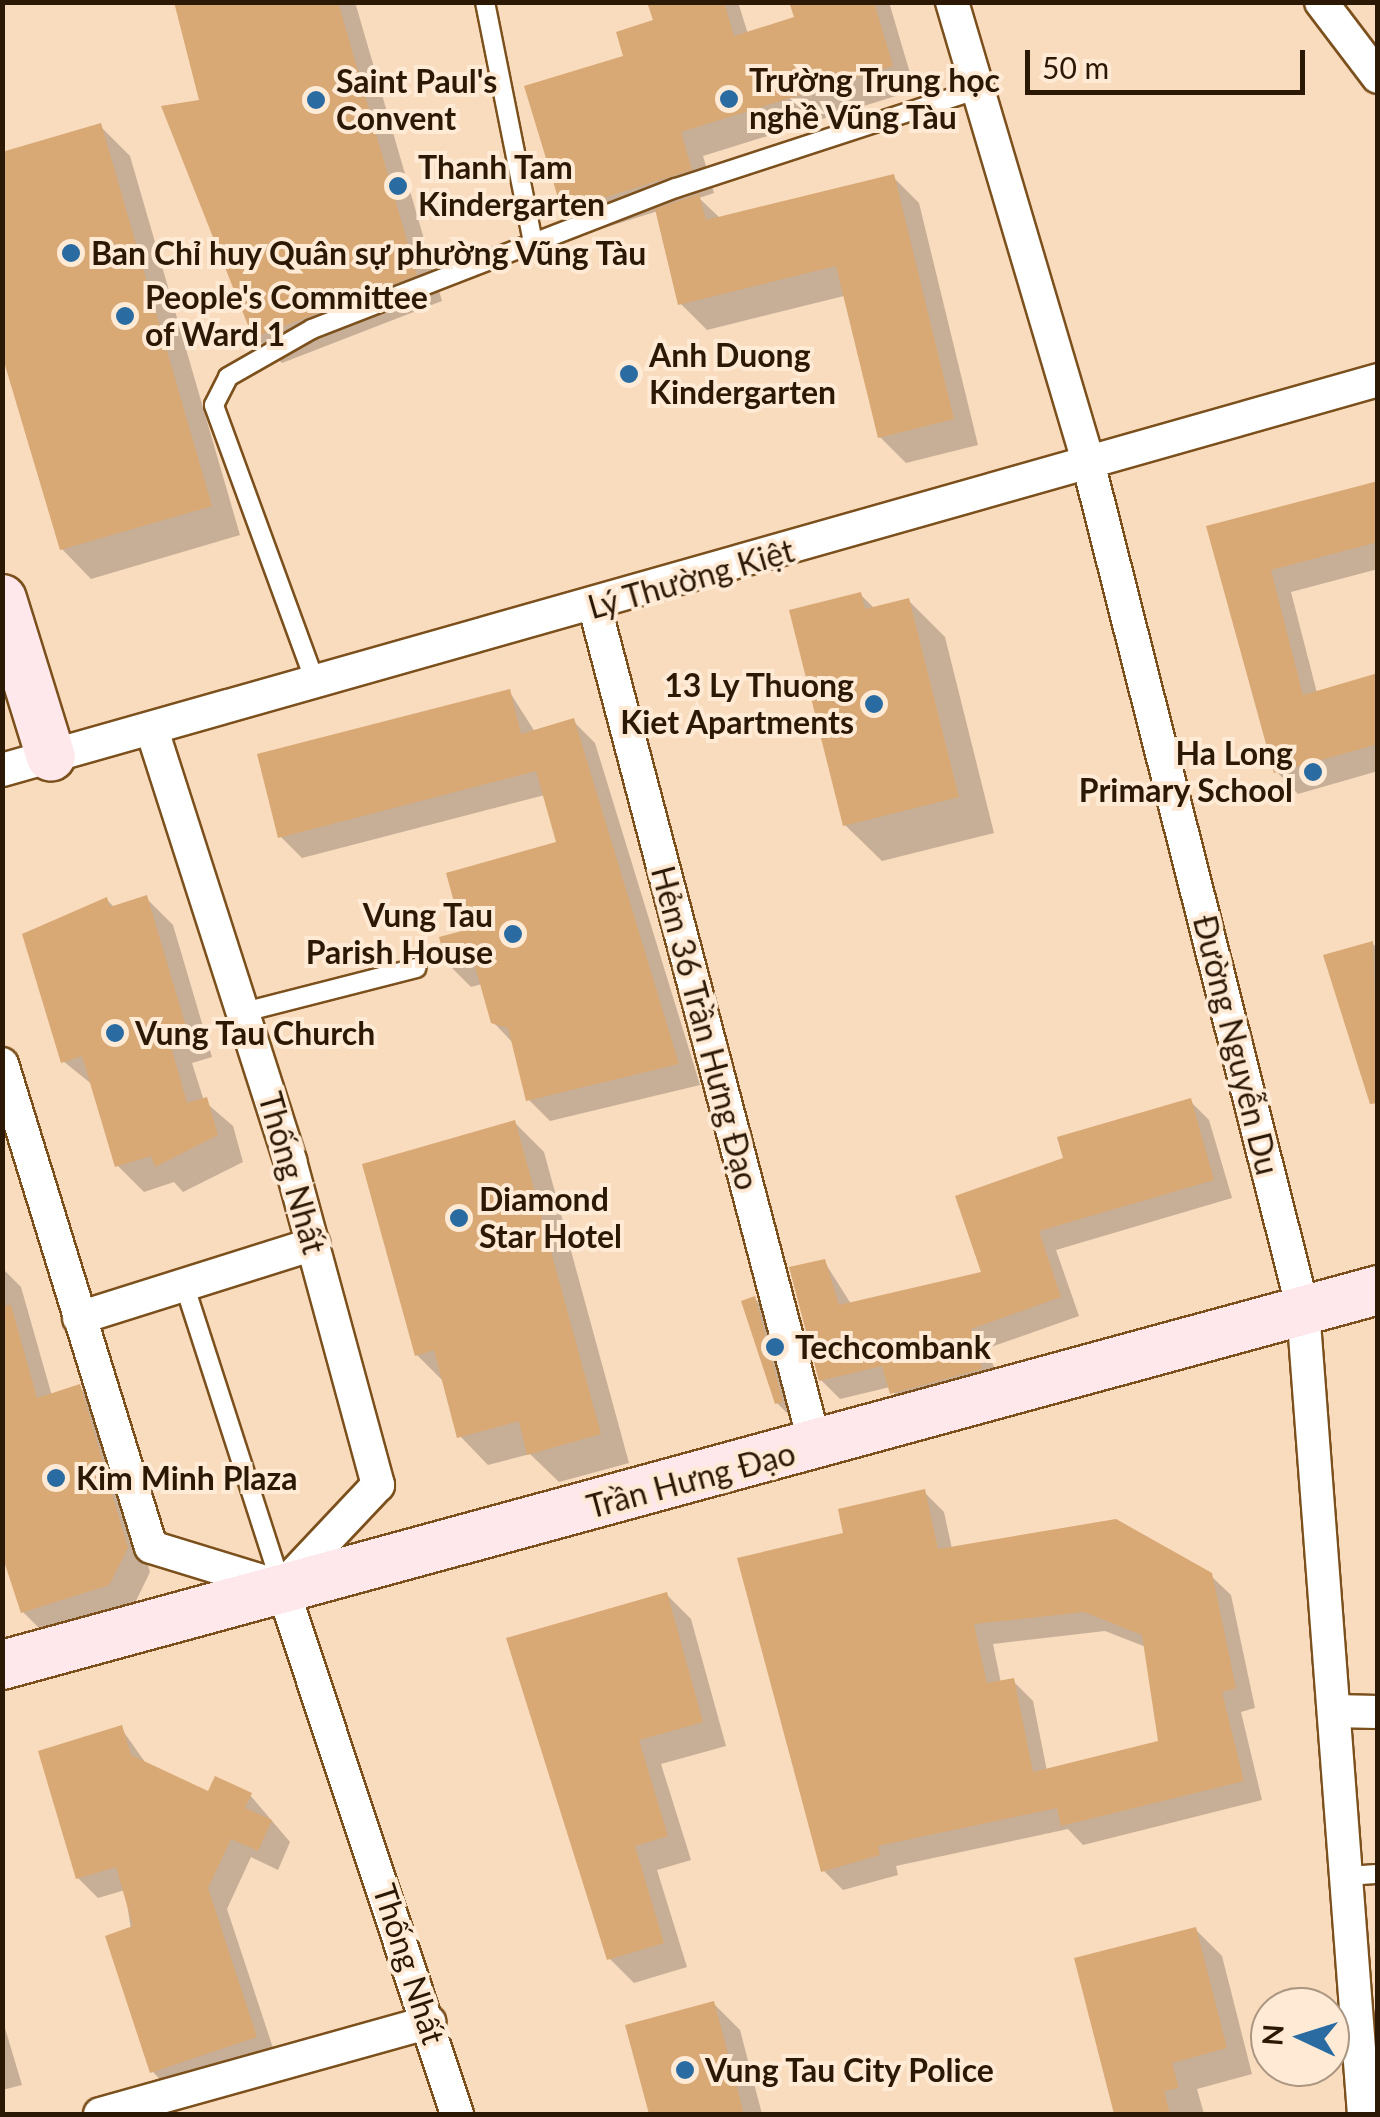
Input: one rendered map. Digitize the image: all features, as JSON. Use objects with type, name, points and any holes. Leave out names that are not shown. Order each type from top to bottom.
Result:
[{"type":"main road","points":[[2,599],[51,756]]},
{"type":"main road","name":"Trần Hưng Đạo","points":[[2,1664],[816,1448],[1378,1290]]},
{"type":"street","name":"Đường Nguyễn Du","points":[[952,2],[973,91],[1088,462],[1303,1308],[1334,1711],[1362,1875],[1364,2114]]},
{"type":"street","points":[[1320,2],[1366,38],[1378,77]]},
{"type":"street","name":"Lý Thường Kiệt","points":[[2,770],[317,688],[1378,380]]},
{"type":"street","name":"Hẻm 36 Trần Hưng Đạo","points":[[595,608],[816,1448]]},
{"type":"street","name":"Thống Nhất","points":[[152,730],[314,1244],[378,1485],[282,1588],[430,2022],[456,2114]]},
{"type":"street","points":[[2,1064],[151,1547],[282,1588]]},
{"type":"street","points":[[79,1318],[314,1244]]},
{"type":"street","points":[[1334,1711],[1378,1712]]},
{"type":"street","points":[[100,2114],[430,2022]]},
{"type":"lane","points":[[485,2],[534,248]]},
{"type":"lane","points":[[317,688],[214,406],[228,377],[257,354],[534,248],[676,188],[973,91]]},
{"type":"lane","points":[[244,1012],[416,968]]},
{"type":"lane","points":[[184,1284],[282,1588]]},
{"type":"building","points":[[174,2],[338,2],[417,275],[253,338],[161,106],[199,100]]},
{"type":"building","points":[[647,2],[724,2],[734,36],[794,17],[789,2],[874,2],[893,66],[681,132],[692,170],[562,211],[524,86],[623,56],[616,32],[653,20]]},
{"type":"building","name":"Ban Chỉ huy Quân sự phường Vũng Tàu","points":[[101,123],[212,506],[60,550],[2,355],[2,152]]},
{"type":"building","points":[[894,174],[954,419],[878,438],[836,266],[678,305],[655,209],[699,194],[706,220]]},
{"type":"building","points":[[1378,481],[1378,542],[1271,570],[1303,695],[1378,673],[1378,744],[1274,773],[1206,526]]},
{"type":"building","name":"13 Ly Thuong Kiet Apartments","points":[[861,592],[865,609],[909,598],[959,797],[843,826],[789,610]]},
{"type":"building","points":[[510,689],[521,734],[574,718],[679,1064],[526,1101],[508,1028],[491,1023],[473,959],[447,967],[439,937],[462,931],[446,873],[556,842],[536,771],[278,838],[257,754]]},
{"type":"building","name":"Vung Tau Church","points":[[147,895],[187,1030],[168,1036],[187,1103],[207,1097],[218,1135],[155,1167],[151,1156],[115,1167],[82,1056],[61,1063],[22,934],[107,897],[110,907]]},
{"type":"building","points":[[1373,941],[1378,1103],[1370,1104],[1323,955]]},
{"type":"building","points":[[1191,1098],[1214,1180],[1039,1231],[1061,1297],[971,1329],[982,1369],[890,1394],[882,1366],[819,1381],[789,1267],[825,1259],[839,1305],[981,1272],[955,1196],[1063,1158],[1057,1137]]},
{"type":"building","points":[[515,1120],[601,1434],[527,1455],[519,1421],[457,1438],[434,1350],[415,1356],[362,1164]]},
{"type":"building","points":[[755,1296],[783,1402],[775,1404],[741,1301]]},
{"type":"building","name":"Kim Minh Plaza","points":[[11,1305],[37,1398],[80,1384],[128,1548],[109,1585],[21,1613],[2,1555],[2,1306]]},
{"type":"building","points":[[925,1489],[938,1549],[1116,1519],[1212,1573],[1236,1688],[1222,1692],[1244,1781],[1061,1826],[1057,1808],[878,1846],[880,1855],[821,1872],[737,1558],[843,1533],[838,1509]],"holes":[[[1084,1612],[1142,1635],[1158,1741],[1033,1772],[1014,1678],[987,1683],[974,1624]]]},
{"type":"building","points":[[667,1592],[703,1722],[639,1740],[668,1836],[635,1846],[664,1943],[607,1960],[506,1638]]},
{"type":"building","points":[[122,1725],[131,1755],[208,1791],[215,1776],[252,1793],[245,1808],[272,1820],[258,1851],[231,1839],[208,1888],[257,2037],[150,2073],[105,1936],[133,1926],[116,1867],[76,1879],[38,1751]]},
{"type":"building","points":[[1196,1927],[1227,2048],[1172,2063],[1179,2088],[1164,2091],[1170,2114],[1114,2114],[1074,1958]]},
{"type":"building","name":"Vung Tau City Police","points":[[714,2001],[744,2114],[649,2114],[625,2025]]},
{"type":"place","name":"Trường Trung học nghề Vũng Tàu","points":[[729,99]]},
{"type":"place","name":"Saint Paul's Convent","points":[[316,100]]},
{"type":"place","name":"Thanh Tam Kindergarten","points":[[398,186]]},
{"type":"place","name":"Ban Chỉ huy Quân sự phường Vũng Tàu","points":[[71,253]]},
{"type":"place","name":"People's Committee of Ward 1","points":[[125,316]]},
{"type":"place","name":"Anh Duong Kindergarten","points":[[629,374]]},
{"type":"place","name":"13 Ly Thuong Kiet Apartments","points":[[874,704]]},
{"type":"place","name":"Ha Long Primary School","points":[[1313,772]]},
{"type":"place","name":"Vung Tau Parish House","points":[[513,934]]},
{"type":"place","name":"Vung Tau Church","points":[[115,1033]]},
{"type":"place","name":"Diamond Star Hotel","points":[[459,1218]]},
{"type":"place","name":"Techcombank","points":[[775,1347]]},
{"type":"place","name":"Kim Minh Plaza","points":[[56,1478]]},
{"type":"place","name":"Vung Tau City Police","points":[[685,2070]]}]
